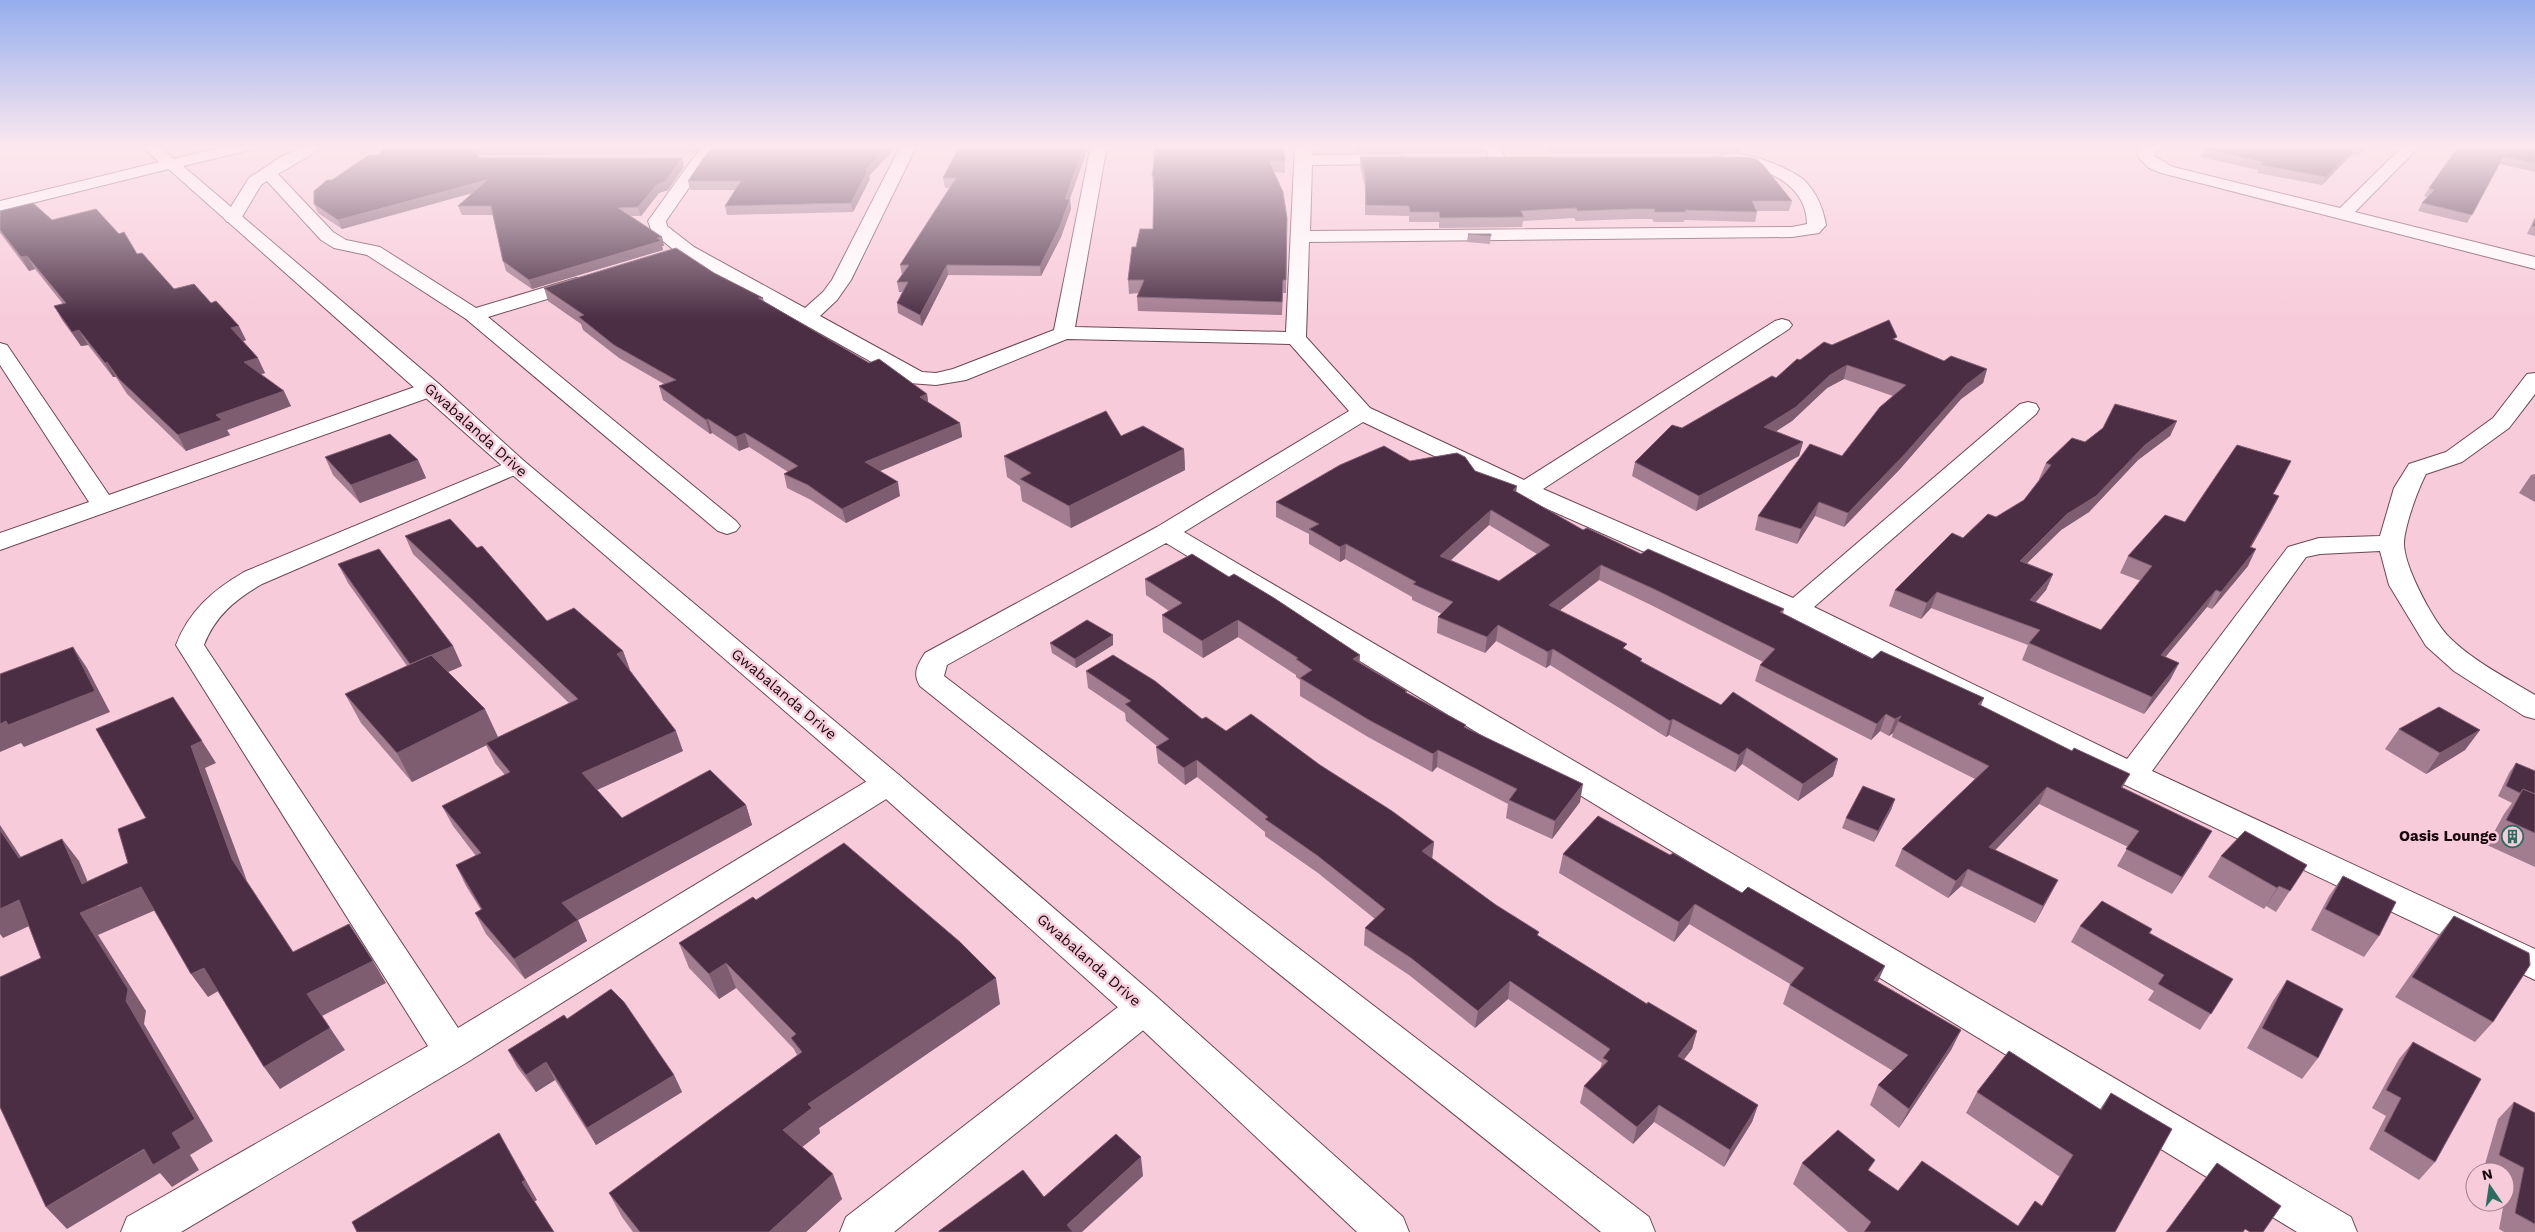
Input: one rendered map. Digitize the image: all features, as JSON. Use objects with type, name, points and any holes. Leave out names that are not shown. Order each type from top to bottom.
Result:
[{"type":"street","points":[[0,206],[13,202]]},
{"type":"street","name":"Gwabalanda Drive","points":[[215,202],[432,389],[516,466],[888,782],[1144,1008],[1388,1232]]},
{"type":"street","points":[[233,218],[242,202]]},
{"type":"street","points":[[296,202],[327,236],[340,244],[373,251],[473,316],[727,526]]},
{"type":"street","points":[[671,202],[656,224],[658,228],[687,251],[808,316],[916,378],[936,379],[958,375],[1064,333],[1296,338]]},
{"type":"street","points":[[808,316],[830,296],[841,280],[880,202]]},
{"type":"street","points":[[1064,333],[1088,202]]},
{"type":"street","points":[[1301,202],[1296,338],[1362,414],[1525,490],[1796,610],[2132,775],[2535,965]]},
{"type":"street","points":[[1300,237],[1792,232],[1813,229],[1817,225],[1812,202]]},
{"type":"street","points":[[2298,202],[2535,262]]},
{"type":"street","points":[[2344,214],[2356,202]]},
{"type":"street","points":[[668,256],[687,251]]},
{"type":"street","points":[[473,316],[603,276]]},
{"type":"street","points":[[1525,490],[1782,324]]},
{"type":"street","points":[[0,349],[104,506]]},
{"type":"street","points":[[2535,379],[2501,423],[2454,457],[2417,470],[2406,488],[2391,543],[2402,585],[2436,640],[2464,664],[2535,709]]},
{"type":"street","points":[[0,542],[432,389]]},
{"type":"street","points":[[1796,610],[2028,409]]},
{"type":"street","points":[[1362,414],[1166,532],[935,659],[930,668],[930,679],[1634,1232]]},
{"type":"street","points":[[452,1051],[190,645],[196,628],[227,593],[253,578],[516,466]]},
{"type":"street","points":[[1166,532],[2336,1232]]},
{"type":"street","points":[[2132,775],[2297,552],[2319,546],[2391,543]]},
{"type":"street","points":[[142,1232],[452,1051],[888,782]]},
{"type":"street","points":[[861,1232],[1144,1008]]},
{"type":"building","points":[[314,202],[403,202],[338,220]]},
{"type":"building","points":[[462,202],[642,202],[638,207],[618,208],[662,237],[657,238],[661,241],[529,280],[503,261],[491,206],[458,206]]},
{"type":"building","points":[[727,202],[851,202],[851,203],[725,206]]},
{"type":"building","points":[[940,202],[1069,202],[1060,226],[1040,266],[947,265],[920,315],[897,303],[908,282],[897,282],[909,265],[900,265]]},
{"type":"building","points":[[1154,202],[1285,202],[1287,218],[1286,280],[1283,280],[1282,302],[1137,297],[1144,280],[1128,280],[1132,247],[1136,247],[1140,229],[1153,229]]},
{"type":"building","points":[[1366,202],[1753,202],[1757,212],[1685,210],[1686,212],[1655,212],[1654,209],[1578,211],[1576,208],[1521,211],[1524,217],[1440,218],[1439,212],[1410,212],[1409,206],[1366,205]]},
{"type":"building","points":[[2422,202],[2479,202],[2472,215]]},
{"type":"building","points":[[33,203],[52,220],[96,209],[119,234],[124,232],[137,254],[142,253],[174,289],[194,284],[211,303],[216,301],[239,326],[231,328],[258,358],[244,362],[284,391],[216,415],[222,420],[178,435],[119,379],[79,330],[72,332],[54,306],[66,303],[27,256],[21,257],[0,230],[0,211]]},
{"type":"building","points":[[1468,234],[1491,234],[1491,236]]},
{"type":"building","points":[[676,248],[714,273],[763,298],[758,298],[869,363],[879,359],[927,394],[920,397],[960,423],[865,462],[898,482],[842,509],[808,485],[784,474],[798,466],[745,433],[736,437],[708,419],[706,420],[659,386],[676,380],[614,345],[579,317],[584,315],[544,288]]},
{"type":"building","points":[[1889,320],[1897,337],[1893,339],[1944,361],[1951,356],[1987,369],[1966,385],[1904,455],[1848,513],[1819,502],[1801,529],[1758,516],[1810,444],[1842,456],[1880,407],[1906,385],[1847,365],[1830,375],[1796,407],[1764,427],[1803,442],[1699,496],[1635,462],[1672,425],[1682,428],[1772,376],[1776,378],[1797,359],[1800,360],[1824,342],[1832,345]]},
{"type":"building","points":[[2115,404],[2177,421],[2145,445],[2096,496],[2067,514],[2020,561],[2053,574],[2030,600],[2101,630],[2152,566],[2128,556],[2165,515],[2185,522],[2237,445],[2291,461],[2273,494],[2279,496],[2250,547],[2256,549],[2221,592],[2216,590],[2161,655],[2179,663],[2152,697],[2029,643],[2040,630],[1937,592],[1927,603],[1895,590],[1952,533],[1963,538],[1988,514],[1996,517],[2024,500],[2051,465],[2046,463],[2072,438],[2085,442],[2103,428]]},
{"type":"building","points":[[1106,411],[1121,436],[1143,426],[1184,449],[1069,506],[1020,479],[1031,473],[1004,456]]},
{"type":"building","points":[[390,434],[418,460],[351,485],[325,457]]},
{"type":"building","points":[[1384,446],[1410,461],[1457,453],[1465,457],[1475,471],[1517,486],[1513,490],[1583,530],[1587,528],[1641,554],[1648,549],[1784,609],[1780,612],[1872,659],[1881,651],[1984,698],[1978,704],[2072,751],[2074,748],[2130,774],[2121,787],[2212,831],[2182,877],[2126,849],[2139,831],[2047,787],[1989,847],[2058,880],[2043,906],[1968,869],[1956,881],[1902,849],[1989,766],[1898,721],[1901,716],[1895,719],[1886,714],[1877,724],[1760,665],[1775,649],[1601,565],[1549,605],[1627,644],[1623,648],[1642,659],[1640,661],[1721,705],[1733,692],[1838,759],[1803,784],[1747,748],[1739,755],[1673,719],[1670,721],[1553,649],[1548,652],[1498,625],[1487,637],[1438,617],[1453,602],[1413,584],[1416,582],[1346,544],[1340,547],[1309,529],[1319,524],[1276,502],[1340,465]],"holes":[[[1491,510],[1550,545],[1499,581],[1440,556]]]},
{"type":"building","points":[[450,519],[477,548],[482,546],[547,621],[574,608],[623,651],[617,654],[676,731],[582,773],[622,818],[710,770],[746,805],[562,903],[578,920],[514,959],[475,913],[482,909],[456,865],[481,853],[442,806],[510,772],[486,743],[578,699],[405,536]]},
{"type":"building","points":[[379,549],[453,646],[410,664],[338,564]]},
{"type":"building","points":[[1192,554],[1229,577],[1234,574],[1274,598],[1360,655],[1353,659],[1407,691],[1405,692],[1466,725],[1464,727],[1583,784],[1555,821],[1509,800],[1517,789],[1438,750],[1433,754],[1369,720],[1300,678],[1312,670],[1296,659],[1298,658],[1238,620],[1202,641],[1162,615],[1182,603],[1145,579]]},
{"type":"building","points":[[1087,620],[1113,635],[1075,659],[1050,643]]},
{"type":"building","points":[[73,647],[95,691],[8,725],[6,721],[0,724],[0,674]]},
{"type":"building","points":[[431,655],[485,709],[397,753],[345,694]]},
{"type":"building","points":[[1113,655],[1155,681],[1202,719],[1206,717],[1226,731],[1251,714],[1320,765],[1392,811],[1434,842],[1422,851],[1496,905],[1539,932],[1537,935],[1647,1004],[1648,1002],[1697,1031],[1678,1056],[1758,1105],[1730,1150],[1659,1105],[1637,1127],[1584,1086],[1608,1061],[1603,1058],[1610,1049],[1510,981],[1478,1011],[1411,958],[1365,928],[1385,909],[1318,856],[1265,819],[1268,817],[1197,760],[1184,768],[1156,747],[1169,739],[1125,704],[1131,701],[1086,671]]},
{"type":"building","points":[[173,697],[202,741],[191,746],[232,859],[293,952],[349,924],[373,961],[307,994],[330,1028],[264,1067],[204,968],[191,974],[141,887],[80,913],[128,989],[126,1001],[195,1119],[172,1133],[181,1148],[153,1165],[144,1149],[46,1207],[0,1107],[0,977],[41,958],[19,900],[0,909],[0,830],[19,858],[62,839],[82,884],[128,863],[118,829],[146,818],[96,729]]},
{"type":"building","points":[[2439,707],[2480,730],[2440,753],[2399,729]]},
{"type":"building","points":[[2516,763],[2535,771],[2535,794],[2523,789],[2520,793],[2506,786]]},
{"type":"building","points":[[1863,786],[1895,799],[1878,831],[1846,818]]},
{"type":"building","points":[[2523,789],[2535,794],[2535,833],[2506,820]]},
{"type":"building","points":[[1598,816],[1670,855],[1673,853],[1742,893],[1748,887],[1885,966],[1874,980],[1961,1030],[1909,1109],[1878,1085],[1908,1055],[1790,985],[1804,968],[1695,904],[1679,922],[1563,854]]},
{"type":"building","points":[[2245,831],[2307,865],[2290,891],[2279,886],[2277,888],[2221,856]]},
{"type":"building","points":[[844,843],[960,942],[996,978],[808,1104],[812,1108],[783,1130],[833,1174],[769,1232],[640,1232],[609,1193],[802,1052],[791,1038],[796,1034],[726,963],[709,974],[679,943],[753,897],[756,900]]},
{"type":"building","points":[[2343,876],[2396,902],[2379,936],[2325,909]]},
{"type":"building","points":[[2102,901],[2152,929],[2149,933],[2233,979],[2211,1014],[2158,984],[2164,975],[2080,926]]},
{"type":"building","points":[[2454,916],[2529,953],[2530,965],[2493,1022],[2412,977]]},
{"type":"building","points":[[2287,980],[2343,1009],[2318,1058],[2262,1028]]},
{"type":"building","points":[[611,989],[624,1002],[674,1075],[587,1128],[546,1062],[526,1075],[508,1050],[564,1015],[567,1019]]},
{"type":"building","points":[[2413,1042],[2481,1079],[2435,1162],[2384,1131],[2401,1098],[2386,1090]]},
{"type":"building","points":[[2009,1051],[2101,1110],[2111,1093],[2172,1129],[2115,1232],[1864,1232],[1871,1222],[1802,1163],[1838,1130],[1875,1160],[1868,1170],[1898,1191],[1922,1161],[2018,1226],[2035,1201],[2042,1206],[2073,1155],[1977,1092]]},
{"type":"building","points":[[2514,1102],[2535,1113],[2535,1224],[2515,1213],[2524,1168],[2499,1155]]},
{"type":"building","points":[[499,1133],[525,1180],[522,1182],[554,1232],[357,1232],[352,1222]]},
{"type":"building","points":[[1116,1134],[1141,1157],[1067,1225],[1073,1232],[939,1232],[1023,1170],[1044,1197]]},
{"type":"building","points":[[2217,1163],[2281,1206],[2263,1232],[2250,1232],[2245,1229],[2243,1232],[2166,1232]]},
{"type":"place","name":"Oasis Lounge","points":[[2513,836]]}]
